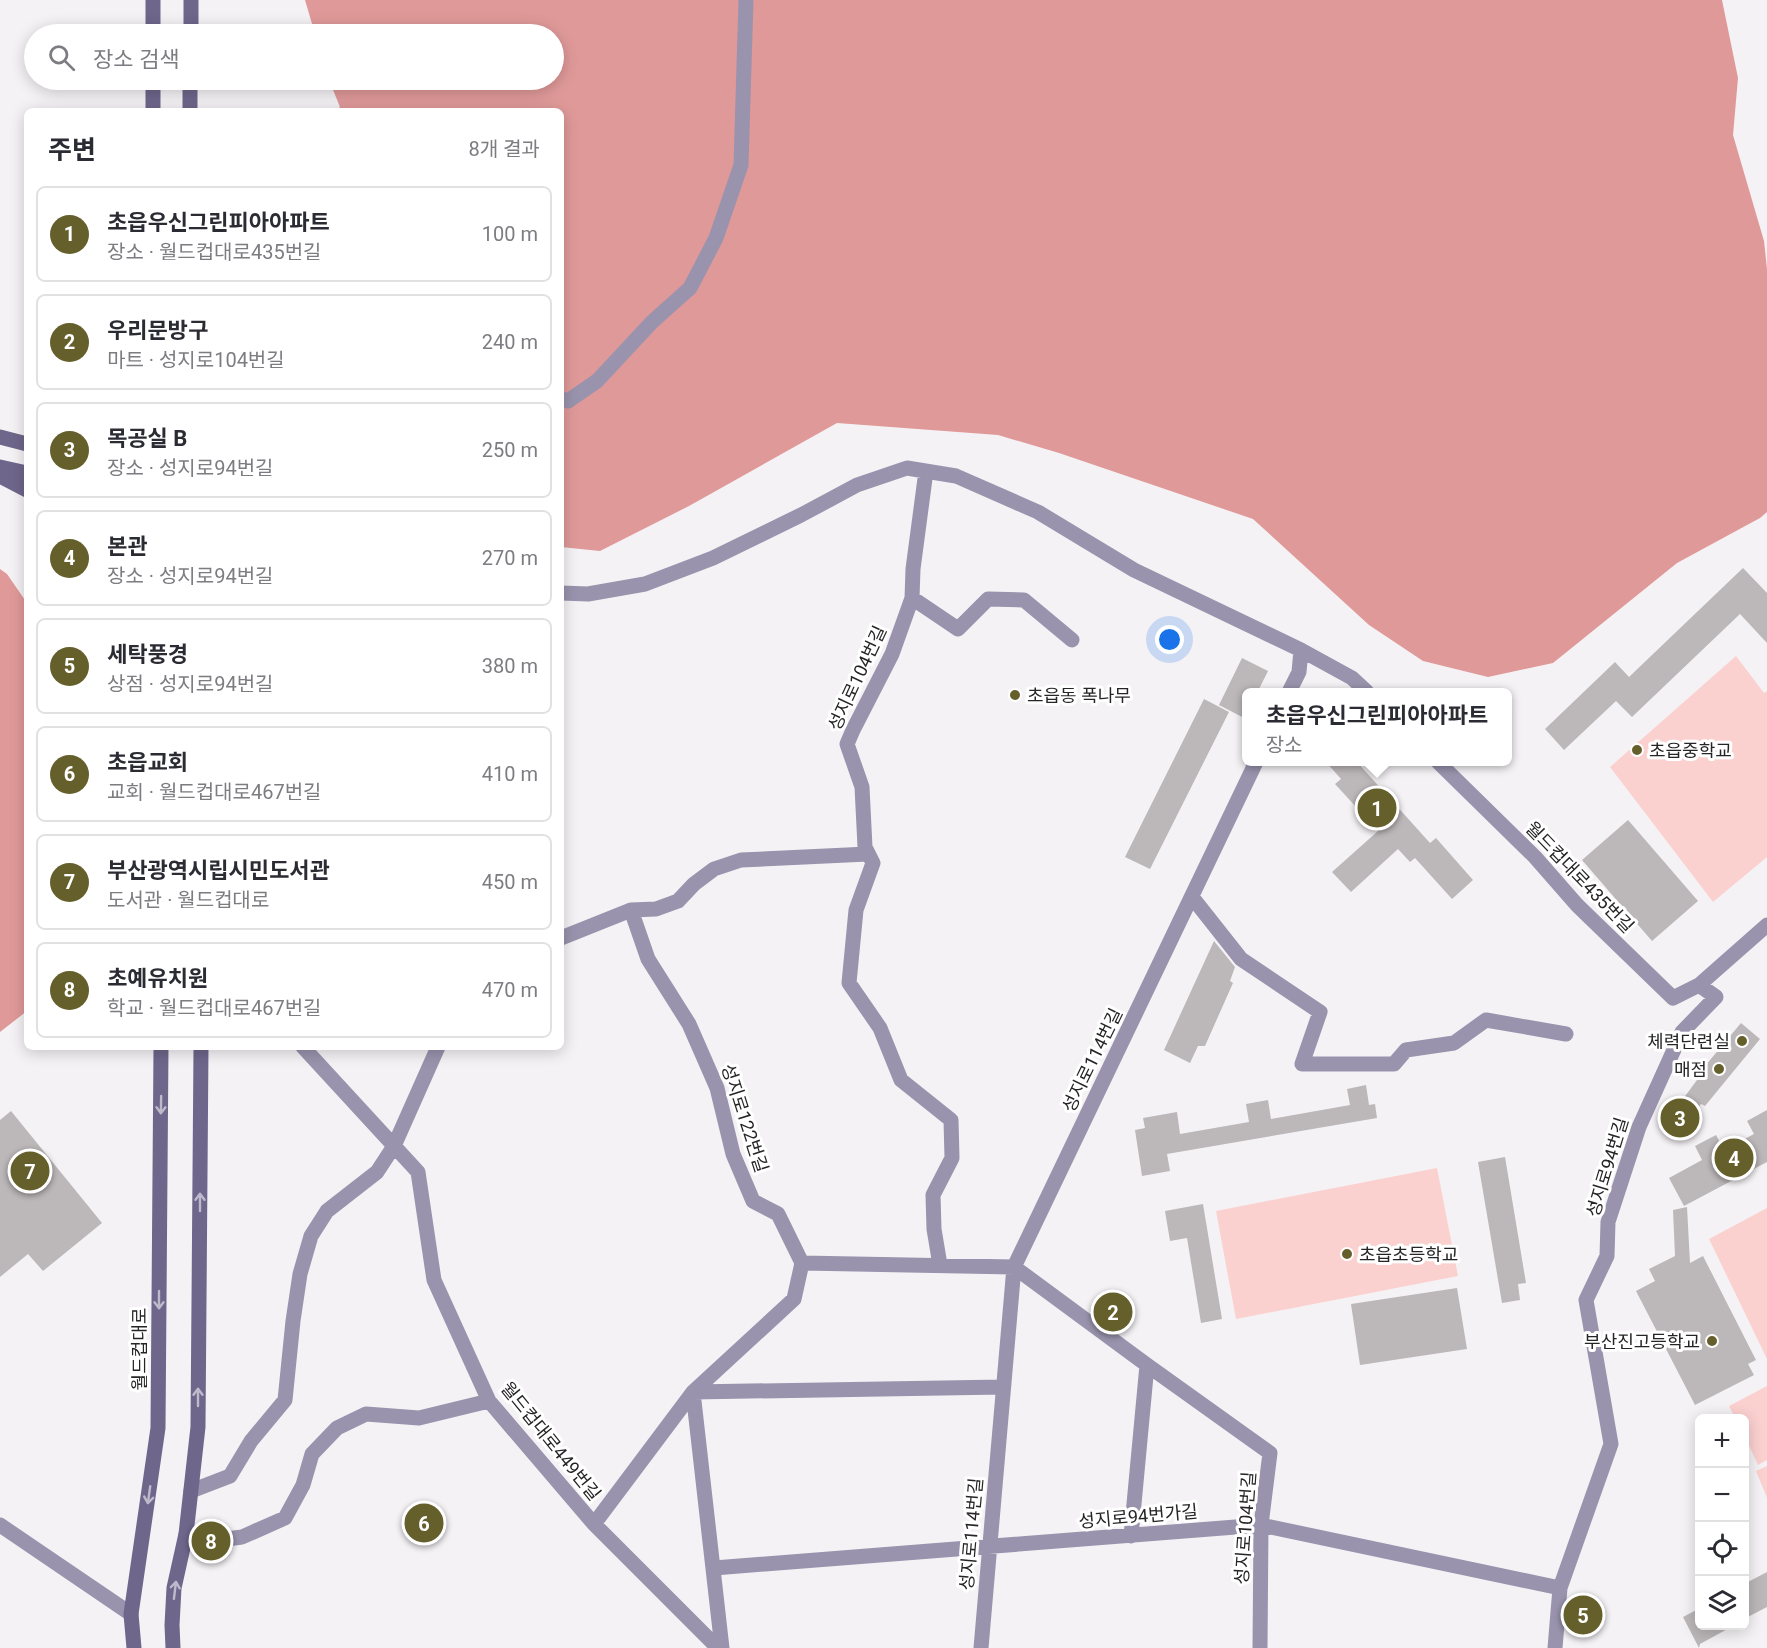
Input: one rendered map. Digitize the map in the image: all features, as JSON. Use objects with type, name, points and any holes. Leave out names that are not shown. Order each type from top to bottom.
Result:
[{"type":"main road","points":[[153,0],[153,24]]},
{"type":"main road","points":[[191,0],[191,24]]},
{"type":"main road","points":[[153,90],[153,108]]},
{"type":"main road","points":[[190,90],[190,108]]},
{"type":"main road","points":[[0,437],[24,443]]},
{"type":"main road","points":[[0,467],[24,472]]},
{"type":"main road","points":[[0,476],[24,488]]},
{"type":"main road","name":"월드컵대로","points":[[134,1648],[131,1614],[159,1428],[161,1050]]},
{"type":"main road","points":[[173,1648],[174,1588],[186,1534],[198,1427],[201,1050]]},
{"type":"street","points":[[564,400],[568,401],[597,381],[652,322],[690,288],[716,238],[741,165],[747,0]]},
{"type":"street","points":[[564,593],[588,594],[645,584],[713,558],[857,485],[908,468],[956,476],[1038,513],[1134,570],[1301,650],[1352,678],[1362,688]]},
{"type":"street","name":"성지로104번길","points":[[926,471],[912,598],[892,654],[847,744],[862,787],[865,848],[873,863],[856,910],[849,982],[880,1028],[901,1080],[951,1120],[952,1158],[933,1195],[934,1229],[940,1265]]},
{"type":"street","points":[[912,598],[958,629],[988,599],[1024,600],[1072,640]]},
{"type":"street","points":[[1291,688],[1299,672],[1301,650]]},
{"type":"street","name":"성지로114번길","points":[[981,1648],[1014,1267],[1254,766]]},
{"type":"street","name":"월드컵대로435번길","points":[[1442,766],[1535,857],[1577,905],[1673,998],[1699,985]]},
{"type":"street","points":[[564,937],[631,910],[656,909],[678,901],[694,884],[714,869],[741,860],[868,854]]},
{"type":"street","points":[[1192,897],[1241,958],[1320,1012],[1302,1064],[1394,1064],[1406,1050],[1454,1043],[1486,1020],[1566,1034]]},
{"type":"street","name":"성지로122번길","points":[[631,910],[648,958],[689,1024],[717,1088],[734,1154],[753,1201],[778,1214],[802,1263]]},
{"type":"street","points":[[1699,985],[1767,925]]},
{"type":"street","name":"성지로94번길","points":[[1555,1648],[1560,1588],[1611,1444],[1586,1300],[1607,1256],[1608,1222],[1639,1127],[1682,1032],[1716,997],[1699,985]]},
{"type":"street","name":"월드컵대로449번길","points":[[306,1050],[418,1172],[434,1280],[489,1401],[594,1524],[720,1648]]},
{"type":"street","points":[[191,1491],[230,1476],[251,1441],[285,1400],[300,1274],[311,1236],[327,1210],[377,1172],[394,1146],[437,1050]]},
{"type":"street","points":[[594,1524],[693,1392],[794,1299],[802,1263],[1014,1267]]},
{"type":"street","name":"성지로104번길","points":[[1014,1267],[1270,1453],[1261,1525],[1260,1648]]},
{"type":"street","points":[[1131,1536],[1147,1365]]},
{"type":"street","points":[[693,1392],[1003,1387]]},
{"type":"street","points":[[693,1392],[714,1568],[720,1648]]},
{"type":"street","points":[[186,1534],[211,1541],[242,1537],[285,1518],[303,1485],[312,1454],[337,1428],[366,1414],[418,1418],[489,1401]]},
{"type":"street","name":"성지로94번가길","points":[[714,1568],[1261,1525],[1560,1588]]},
{"type":"street","points":[[2,1531],[131,1614]]},
{"type":"shaded area","points":[[305,0],[1722,0],[1738,78],[1733,135],[1764,241],[1767,269],[1767,512],[1677,563],[1553,663],[1488,677],[1423,661],[1369,625],[1253,519],[1059,453],[998,435],[837,423],[689,506],[600,551],[564,547],[564,108],[339,108],[333,90],[564,90],[564,24],[312,24]]},
{"type":"shaded area","points":[[0,569],[7,574],[24,599],[24,1013],[0,1032]]},
{"type":"shaded area","points":[[1736,656],[1764,693],[1767,691],[1767,857],[1713,902],[1610,767]]},
{"type":"shaded area","points":[[1437,1168],[1458,1276],[1236,1319],[1216,1211]]},
{"type":"shaded area","points":[[1767,1208],[1767,1359],[1709,1239]]},
{"type":"shaded area","points":[[1767,1386],[1767,1460],[1758,1465],[1749,1446],[1749,1414],[1733,1414],[1729,1406]]},
{"type":"shaded area","points":[[1767,1466],[1767,1498],[1756,1471]]},
{"type":"building","points":[[1743,568],[1767,593],[1767,643],[1740,614],[1632,717],[1616,701],[1564,750],[1545,729],[1615,662],[1629,677]]},
{"type":"building","points":[[1242,658],[1268,671],[1260,688],[1242,688],[1242,717],[1219,705]]},
{"type":"building","points":[[1204,699],[1229,712],[1150,869],[1125,857]]},
{"type":"building","points":[[1330,766],[1361,766],[1430,843],[1436,838],[1473,880],[1452,899],[1415,858],[1410,862],[1398,849],[1351,892],[1332,872],[1378,831],[1335,784],[1341,779]]},
{"type":"building","points":[[1628,820],[1698,901],[1652,941],[1582,860]]},
{"type":"building","points":[[1214,941],[1235,967],[1230,981],[1233,983],[1205,1046],[1198,1046],[1190,1063],[1164,1050]]},
{"type":"building","points":[[1741,1023],[1760,1039],[1705,1106],[1701,1104],[1679,1133],[1666,1122],[1697,1080],[1695,1078]]},
{"type":"building","points":[[1366,1085],[1369,1105],[1375,1104],[1377,1118],[1167,1154],[1170,1171],[1142,1176],[1135,1130],[1145,1128],[1143,1118],[1177,1112],[1180,1134],[1249,1122],[1246,1104],[1268,1100],[1271,1119],[1350,1105],[1347,1089]]},
{"type":"building","points":[[1767,1110],[1767,1162],[1684,1206],[1669,1178],[1702,1160],[1695,1146],[1716,1135],[1724,1150],[1754,1134],[1747,1121]]},
{"type":"building","points":[[11,1111],[102,1223],[43,1271],[28,1254],[0,1277],[0,1120]]},
{"type":"building","points":[[1505,1157],[1526,1283],[1518,1284],[1520,1300],[1502,1303],[1478,1162]]},
{"type":"building","points":[[1203,1204],[1222,1319],[1201,1323],[1187,1238],[1170,1241],[1165,1211]]},
{"type":"building","points":[[1687,1207],[1690,1263],[1703,1256],[1756,1360],[1748,1364],[1754,1375],[1695,1405],[1636,1291],[1655,1281],[1649,1269],[1675,1256],[1673,1210]]},
{"type":"building","points":[[1457,1288],[1467,1349],[1360,1365],[1351,1304]]},
{"type":"building","points":[[1767,1572],[1767,1607],[1749,1616],[1749,1581]]},
{"type":"building","points":[[1695,1611],[1695,1630],[1726,1630],[1700,1644],[1699,1648],[1683,1617]]},
{"type":"place","name":"초읍동 폭나무","points":[[1015,695]]},
{"type":"place","name":"초읍중학교","points":[[1637,750]]},
{"type":"place","name":"초읍우신그린피아아파트","points":[[1377,808]]},
{"type":"place","name":"체력단련실","points":[[1742,1041]]},
{"type":"place","name":"매점","points":[[1719,1069]]},
{"type":"place","name":"목공실 B","points":[[1680,1118]]},
{"type":"place","name":"본관","points":[[1734,1158]]},
{"type":"place","name":"부산광역시립시민도서관","points":[[30,1171]]},
{"type":"place","name":"초읍초등학교","points":[[1347,1254]]},
{"type":"place","name":"우리문방구","points":[[1113,1312]]},
{"type":"place","name":"부산진고등학교","points":[[1712,1341]]},
{"type":"place","name":"초읍교회","points":[[424,1523]]},
{"type":"place","name":"초예유치원","points":[[211,1541]]},
{"type":"place","name":"세탁풍경","points":[[1583,1615]]}]
